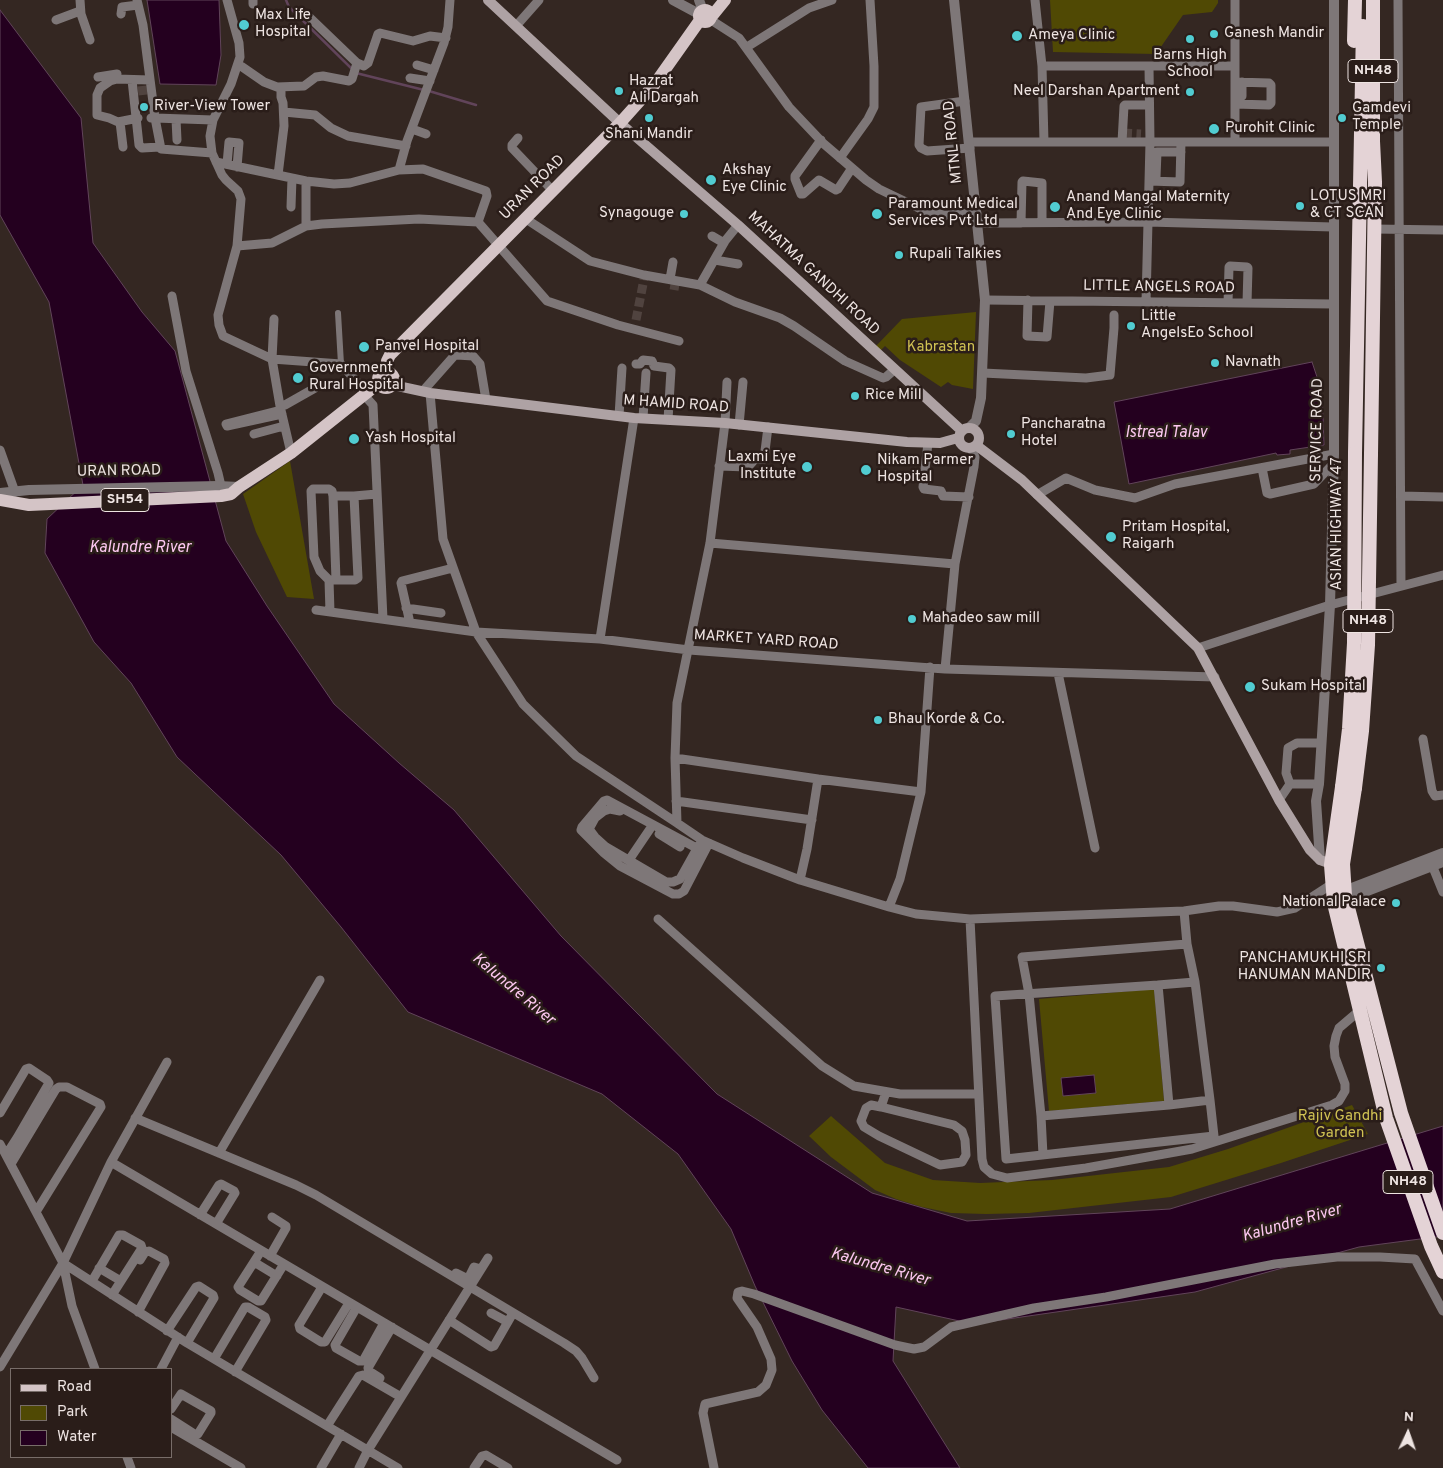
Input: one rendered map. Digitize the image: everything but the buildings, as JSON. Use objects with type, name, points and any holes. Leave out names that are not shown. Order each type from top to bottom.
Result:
[{"type":"highway","points":[[1355,0],[1353,141],[1359,182]]},
{"type":"highway","name":"NH48","points":[[1364,0],[1368,141],[1375,182]]},
{"type":"highway","name":"NH48","points":[[1359,182],[1368,141],[1373,0]]},
{"type":"highway","points":[[1375,182],[1382,141],[1380,0]]},
{"type":"highway","name":"ASIAN HIGHWAY 47","points":[[1349,787],[1349,729],[1354,643],[1359,182]]},
{"type":"highway","name":"ASIAN HIGHWAY 47","points":[[1338,895],[1331,864],[1363,723],[1368,645],[1375,182]]},
{"type":"highway","name":"NH48","points":[[1338,895],[1359,1011],[1386,1118],[1431,1246],[1443,1272]]},
{"type":"highway","name":"NH48","points":[[1338,895],[1401,1113],[1443,1233]]},
{"type":"main road","name":"MAHATMA GANDHI ROAD","points":[[488,0],[620,123],[738,225],[963,432],[962,446],[973,447]]},
{"type":"main road","name":"URAN ROAD","points":[[0,500],[29,505],[220,489],[231,494],[290,453],[379,384],[380,374],[386,372],[387,361],[390,355],[620,123],[654,85],[714,0]]},
{"type":"main road","name":"URAN ROAD","points":[[704,13],[725,0]]},
{"type":"main road","points":[[379,384],[384,388],[393,385],[394,376],[386,372]]},
{"type":"main road","name":"M HAMID ROAD","points":[[393,385],[426,392],[619,416],[725,423],[940,443],[963,432]]},
{"type":"main road","points":[[963,432],[975,430],[979,436],[973,447],[1022,480],[1198,648],[1279,800],[1310,850],[1331,864]]},
{"type":"street","points":[[80,0],[80,11],[90,40]]},
{"type":"street","points":[[227,0],[239,43],[238,64],[225,99],[213,120],[210,136],[212,153],[216,162],[226,180],[240,195],[237,246],[218,315],[220,332],[223,336],[272,359],[342,364]]},
{"type":"street","points":[[399,170],[412,129],[446,38],[450,0]]},
{"type":"street","points":[[516,26],[539,0]]},
{"type":"street","points":[[673,0],[704,13],[733,34],[746,48],[789,107],[840,158],[879,189],[926,212],[1021,223],[1148,222],[1334,227]]},
{"type":"street","points":[[746,48],[809,8],[832,0]]},
{"type":"street","points":[[840,158],[868,119],[874,107],[874,66],[870,0]]},
{"type":"street","name":"MTNL ROAD","points":[[954,0],[985,300],[981,398],[976,421],[963,432]]},
{"type":"street","points":[[1035,0],[1042,66],[1044,142]]},
{"type":"street","points":[[1235,0],[1235,66],[1239,82],[1235,101],[1235,142]]},
{"type":"street","name":"SERVICE ROAD","points":[[1331,864],[1316,801],[1319,784],[1330,605],[1334,454],[1334,0]]},
{"type":"street","points":[[1398,0],[1401,586]]},
{"type":"street","points":[[121,14],[122,6],[138,2],[143,25],[143,86],[137,118],[139,145],[142,148],[160,147]]},
{"type":"street","points":[[56,20],[80,11]]},
{"type":"street","points":[[308,15],[357,64],[364,66],[368,63],[380,33],[413,41],[430,36],[446,38]]},
{"type":"street","points":[[238,64],[264,82],[277,87],[304,86],[316,77],[323,76],[349,81],[352,79],[357,64]]},
{"type":"street","points":[[417,65],[434,70]]},
{"type":"street","points":[[1042,66],[1235,66]]},
{"type":"street","points":[[1146,302],[1148,222],[1153,179],[1149,139],[1149,66]]},
{"type":"street","points":[[98,77],[124,73],[143,86],[161,149],[164,151],[212,153]]},
{"type":"street","points":[[410,78],[427,88]]},
{"type":"street","points":[[137,118],[114,122],[109,118],[97,115],[97,95],[100,88],[110,81],[117,79],[143,86]]},
{"type":"street","points":[[1235,101],[1269,105],[1271,103],[1271,85],[1269,82],[1239,82]]},
{"type":"street","points":[[278,176],[284,126],[281,87]]},
{"type":"street","points":[[965,101],[921,107],[919,145],[921,148],[927,151],[970,145],[1124,137],[1181,142],[1334,142]]},
{"type":"street","points":[[1124,137],[1124,106],[1149,105]]},
{"type":"street","points":[[284,112],[315,115],[331,128],[348,136],[406,146]]},
{"type":"street","points":[[153,118],[213,120]]},
{"type":"street","points":[[176,119],[176,140]]},
{"type":"street","points":[[120,122],[123,147]]},
{"type":"street","points":[[412,129],[426,134]]},
{"type":"street","points":[[518,138],[512,145],[512,148],[553,192]]},
{"type":"street","points":[[1149,139],[1181,152]]},
{"type":"street","points":[[821,140],[795,176],[794,179],[801,194],[819,180],[836,190],[838,189],[852,168]]},
{"type":"street","points":[[226,164],[229,142],[239,142],[237,167]]},
{"type":"street","points":[[1153,179],[1180,182],[1181,142]]},
{"type":"street","points":[[216,162],[278,176],[334,184],[350,183],[399,170],[423,169],[486,192],[488,196],[478,222]]},
{"type":"street","points":[[291,207],[292,178]]},
{"type":"street","points":[[306,181],[306,226]]},
{"type":"street","points":[[1021,223],[1023,181],[1042,183],[1042,222]]},
{"type":"street","points":[[237,246],[272,243],[306,226],[322,224],[419,219],[478,222],[547,301],[618,326],[679,341]]},
{"type":"street","points":[[526,219],[590,261],[644,277],[700,285],[743,305],[780,318],[817,341],[845,362],[883,378],[894,370]]},
{"type":"street","points":[[700,285],[724,243],[738,225]]},
{"type":"street","points":[[1374,229],[1443,230]]},
{"type":"street","points":[[712,236],[724,243]]},
{"type":"street","points":[[715,260],[738,264]]},
{"type":"street","points":[[673,262],[674,281]]},
{"type":"street","points":[[1228,303],[1230,266],[1247,266],[1248,268],[1247,303]]},
{"type":"street","points":[[172,296],[186,371],[220,489]]},
{"type":"street","name":"LITTLE ANGELS ROAD","points":[[985,300],[1333,304]]},
{"type":"street","points":[[338,313],[342,364],[373,405],[383,619]]},
{"type":"street","points":[[983,373],[1086,378],[1110,375],[1114,315]]},
{"type":"street","points":[[274,319],[272,359],[290,453]]},
{"type":"street","points":[[634,329],[636,320]]},
{"type":"street","points":[[486,400],[480,364],[473,356],[454,356],[426,392],[443,539],[476,632],[523,704],[576,756],[678,823],[703,846]]},
{"type":"street","points":[[636,364],[640,364],[643,360],[652,361],[654,366],[671,370],[668,420]]},
{"type":"street","points":[[619,416],[622,368]]},
{"type":"street","points":[[600,639],[646,373]]},
{"type":"street","points":[[678,823],[675,758],[677,703],[710,543],[725,423],[727,382]]},
{"type":"street","points":[[739,425],[743,382]]},
{"type":"street","points":[[281,410],[226,424],[227,426],[281,410],[285,405],[315,388]]},
{"type":"street","points":[[254,434],[284,426]]},
{"type":"street","points":[[720,466],[748,467],[755,459],[764,459],[768,427]]},
{"type":"street","points":[[928,442],[922,487],[924,489],[941,491],[943,496],[969,497]]},
{"type":"street","points":[[945,669],[955,564],[974,467],[973,447]]},
{"type":"street","points":[[0,450],[14,492]]},
{"type":"street","points":[[1037,495],[1066,478],[1095,490],[1135,498],[1175,484],[1334,454]]},
{"type":"street","points":[[1262,468],[1267,493],[1270,494],[1314,484],[1333,464]]},
{"type":"street","name":"URAN ROAD","points":[[0,493],[29,490],[220,489]]},
{"type":"street","points":[[330,612],[332,580],[333,496],[332,491],[329,489],[313,489],[311,491],[314,557],[320,571],[332,580],[355,580],[358,578],[354,496]]},
{"type":"street","points":[[333,496],[377,494]]},
{"type":"street","points":[[1401,496],[1443,497]]},
{"type":"street","points":[[710,543],[955,564]]},
{"type":"street","points":[[410,623],[400,583],[453,568]]},
{"type":"street","points":[[1198,648],[1330,605],[1443,575]]},
{"type":"street","points":[[406,608],[441,614]]},
{"type":"street","name":"MARKET YARD ROAD","points":[[316,610],[476,632],[600,639],[689,650],[945,669],[1215,677]]},
{"type":"street","points":[[890,907],[900,879],[921,792],[930,667]]},
{"type":"street","points":[[1058,673],[1095,848]]},
{"type":"street","points":[[1423,739],[1432,792],[1435,796],[1443,795]]},
{"type":"street","points":[[1290,784],[1286,773],[1288,748],[1298,743],[1321,742]]},
{"type":"street","points":[[675,758],[921,792]]},
{"type":"street","points":[[800,880],[818,779]]},
{"type":"street","points":[[1279,800],[1290,784]]},
{"type":"street","points":[[1290,784],[1319,784]]},
{"type":"street","points":[[703,846],[684,891],[679,894],[673,894],[620,866],[581,830],[604,801],[607,800],[703,846],[742,858],[800,880],[916,914],[970,919],[1184,912],[1226,906],[1276,912],[1285,911],[1338,895],[1431,862],[1443,853]]},
{"type":"street","points":[[676,802],[812,820]]},
{"type":"street","points":[[680,847],[617,810],[610,809],[604,811],[595,818],[589,829],[594,837],[606,847],[666,882],[680,879],[703,846]]},
{"type":"street","points":[[629,860],[650,829]]},
{"type":"street","points":[[1431,862],[1443,862]]},
{"type":"street","points":[[1431,862],[1443,890]]},
{"type":"street","points":[[1184,912],[1187,944],[1194,982],[1214,1136],[1006,1160],[995,996],[1194,982]]},
{"type":"street","points":[[658,919],[822,1066],[854,1086],[900,1094],[977,1094]]},
{"type":"street","points":[[970,919],[977,1094],[982,1159],[984,1167],[992,1174],[1007,1178],[1086,1168],[1192,1149],[1339,1101],[1345,1090],[1345,1084],[1335,1057],[1334,1046],[1336,1036],[1339,1028],[1359,1011]]},
{"type":"street","points":[[1043,1155],[1029,994],[1022,957],[1187,944]]},
{"type":"street","points":[[219,1153],[320,980]]},
{"type":"street","points":[[1158,985],[1169,1105]]},
{"type":"street","points":[[0,1367],[63,1263],[110,1162],[167,1062]]},
{"type":"street","points":[[0,1112],[26,1069],[29,1068],[49,1083],[6,1159]]},
{"type":"street","points":[[6,1159],[59,1087],[67,1087],[100,1104],[101,1107],[93,1110],[36,1212]]},
{"type":"street","points":[[881,1107],[886,1092]]},
{"type":"street","points":[[1041,1116],[1210,1100]]},
{"type":"street","points":[[871,1106],[881,1107],[954,1125],[962,1131],[965,1140],[966,1154],[962,1162],[940,1165],[864,1127],[861,1121],[866,1108],[871,1106]]},
{"type":"street","points":[[135,1118],[316,1195],[456,1276],[470,1287],[576,1351],[594,1378]]},
{"type":"street","points":[[0,1144],[6,1159],[63,1263],[72,1306],[95,1368]]},
{"type":"street","points":[[110,1162],[617,1460]]},
{"type":"street","points":[[200,1215],[219,1184],[234,1191],[235,1193],[216,1224]]},
{"type":"street","points":[[206,1206],[222,1215]]},
{"type":"street","points":[[270,1256],[286,1228],[286,1226],[272,1217]]},
{"type":"street","points":[[92,1281],[119,1235],[123,1235],[141,1245],[142,1248],[121,1281],[115,1297]]},
{"type":"street","points":[[115,1297],[146,1252],[149,1251],[164,1259],[165,1262],[138,1312]]},
{"type":"street","points":[[261,1251],[238,1287],[258,1301],[261,1301],[284,1264]]},
{"type":"street","points":[[714,1468],[703,1413],[705,1404],[758,1392],[766,1385],[772,1370],[771,1359],[756,1327],[737,1294],[742,1291],[906,1348],[924,1347],[951,1327],[1034,1308],[1106,1297],[1275,1264],[1337,1257],[1380,1256],[1415,1260],[1443,1311]]},
{"type":"street","points":[[358,1468],[488,1258]]},
{"type":"street","points":[[254,1262],[277,1276]]},
{"type":"street","points":[[63,1263],[178,1338],[398,1468]]},
{"type":"street","points":[[456,1276],[468,1277],[474,1267],[481,1269]]},
{"type":"street","points":[[100,1268],[121,1281]]},
{"type":"street","points":[[167,1331],[196,1287],[199,1286],[214,1298],[187,1343]]},
{"type":"street","points":[[322,1287],[299,1326],[300,1329],[321,1342],[325,1342],[353,1305]]},
{"type":"street","points":[[353,1305],[335,1344],[336,1348],[359,1361],[363,1361],[388,1325]]},
{"type":"street","points":[[214,1359],[245,1308],[248,1307],[265,1317],[266,1320],[235,1372]]},
{"type":"street","points":[[491,1313],[508,1322]]},
{"type":"street","points":[[449,1320],[491,1347],[494,1346],[513,1313]]},
{"type":"street","points":[[388,1325],[368,1368],[369,1371],[402,1395]]},
{"type":"street","points":[[162,1368],[178,1338]]},
{"type":"street","points":[[327,1426],[359,1376],[364,1375],[390,1394],[402,1395]]},
{"type":"street","points":[[172,1408],[181,1394],[211,1413],[198,1434],[172,1420]]},
{"type":"street","points":[[172,1428],[242,1468]]},
{"type":"street","points":[[321,1468],[340,1434]]},
{"type":"street","points":[[474,1468],[482,1456],[486,1455],[508,1468]]},
{"type":"green space","points":[[1050,0],[1218,0],[1218,3],[1212,12],[1183,15],[1156,54],[1053,52]]},
{"type":"green space","name":"Kabrastan","points":[[976,312],[973,389],[952,385],[948,382],[941,387],[900,360],[885,346],[880,351],[876,346],[902,319]]},
{"type":"green space","points":[[290,461],[314,599],[287,597],[256,532],[243,494]]},
{"type":"green space","points":[[1154,989],[1164,1101],[1049,1111],[1039,999]]},
{"type":"green space","name":"Rajiv Gandhi Garden","points":[[1352,1105],[1368,1134],[1171,1197],[1029,1213],[951,1213],[896,1199],[875,1190],[831,1157],[809,1136],[831,1116],[885,1163],[933,1180],[980,1183],[1052,1180],[1169,1167],[1228,1149]]},
{"type":"water","points":[[147,0],[219,0],[221,55],[216,85],[160,84]]},
{"type":"water","name":"Kalundre River","points":[[0,10],[81,118],[93,243],[142,312],[175,351],[226,541],[267,606],[334,704],[454,810],[561,936],[717,1094],[872,1193],[967,1221],[1170,1209],[1443,1126],[1443,1236],[1359,1247],[1195,1292],[973,1324],[896,1307],[893,1361],[960,1468],[868,1468],[822,1410],[792,1361],[755,1286],[731,1229],[678,1154],[602,1094],[408,1012],[281,855],[177,757],[131,683],[94,642],[45,553],[47,519],[83,485],[49,302],[0,215]]},
{"type":"water","name":"Istreal Talav","points":[[1312,362],[1320,386],[1324,445],[1290,450],[1290,454],[1277,455],[1276,453],[1129,484],[1114,402]]},
{"type":"water","points":[[1094,1075],[1096,1093],[1063,1096],[1061,1078]]},
{"type":"waterway","points":[[286,0],[289,7],[352,69]]},
{"type":"waterway","points":[[356,73],[424,90]]},
{"type":"waterway","points":[[429,91],[476,105]]},
{"type":"tunnel","points":[[138,91],[147,90]]},
{"type":"tunnel","points":[[1123,133],[1141,134]]},
{"type":"tunnel","points":[[636,320],[644,279]]},
{"type":"tunnel","points":[[674,290],[675,284]]},
{"type":"place","name":"Max Life Hospital","points":[[244,25]]},
{"type":"place","name":"Ganesh Mandir","points":[[1214,34]]},
{"type":"place","name":"Ameya Clinic","points":[[1017,36]]},
{"type":"place","name":"Barns High School","points":[[1190,39]]},
{"type":"place","name":"Hazrat Ali Dargah","points":[[619,91]]},
{"type":"place","name":"Neel Darshan Apartment","points":[[1190,92]]},
{"type":"place","name":"River-View Tower","points":[[144,107]]},
{"type":"place","name":"Shani Mandir","points":[[649,118]]},
{"type":"place","name":"Gamdevi Temple","points":[[1342,118]]},
{"type":"place","name":"Purohit Clinic","points":[[1214,129]]},
{"type":"place","name":"Akshay Eye Clinic","points":[[711,180]]},
{"type":"place","name":"LOTUS MRI & CT SCAN","points":[[1300,206]]},
{"type":"place","name":"Anand Mangal Maternity And Eye Clinic","points":[[1055,207]]},
{"type":"place","name":"Synagouge","points":[[684,214]]},
{"type":"place","name":"Paramount Medical Services Pvt Ltd","points":[[877,214]]},
{"type":"place","name":"Rupali Talkies","points":[[899,255]]},
{"type":"place","name":"Little AngelsEo School","points":[[1131,326]]},
{"type":"place","name":"Panvel Hospital","points":[[364,347]]},
{"type":"place","name":"Navnath","points":[[1215,363]]},
{"type":"place","name":"Government Rural Hospital","points":[[298,378]]},
{"type":"place","name":"Rice Mill","points":[[855,396]]},
{"type":"place","name":"Pancharatna Hotel","points":[[1011,434]]},
{"type":"place","name":"Yash Hospital","points":[[354,439]]},
{"type":"place","name":"Laxmi Eye Institute","points":[[807,467]]},
{"type":"place","name":"Nikam Parmer Hospital","points":[[866,470]]},
{"type":"place","name":"Pritam Hospital, Raigarh","points":[[1111,537]]},
{"type":"place","name":"Mahadeo saw mill","points":[[912,619]]},
{"type":"place","name":"Sukam Hospital","points":[[1250,687]]},
{"type":"place","name":"Bhau Korde & Co.","points":[[878,720]]},
{"type":"place","name":"National Palace","points":[[1396,903]]},
{"type":"place","name":"PANCHAMUKHI SRI HANUMAN MANDIR","points":[[1381,968]]}]
